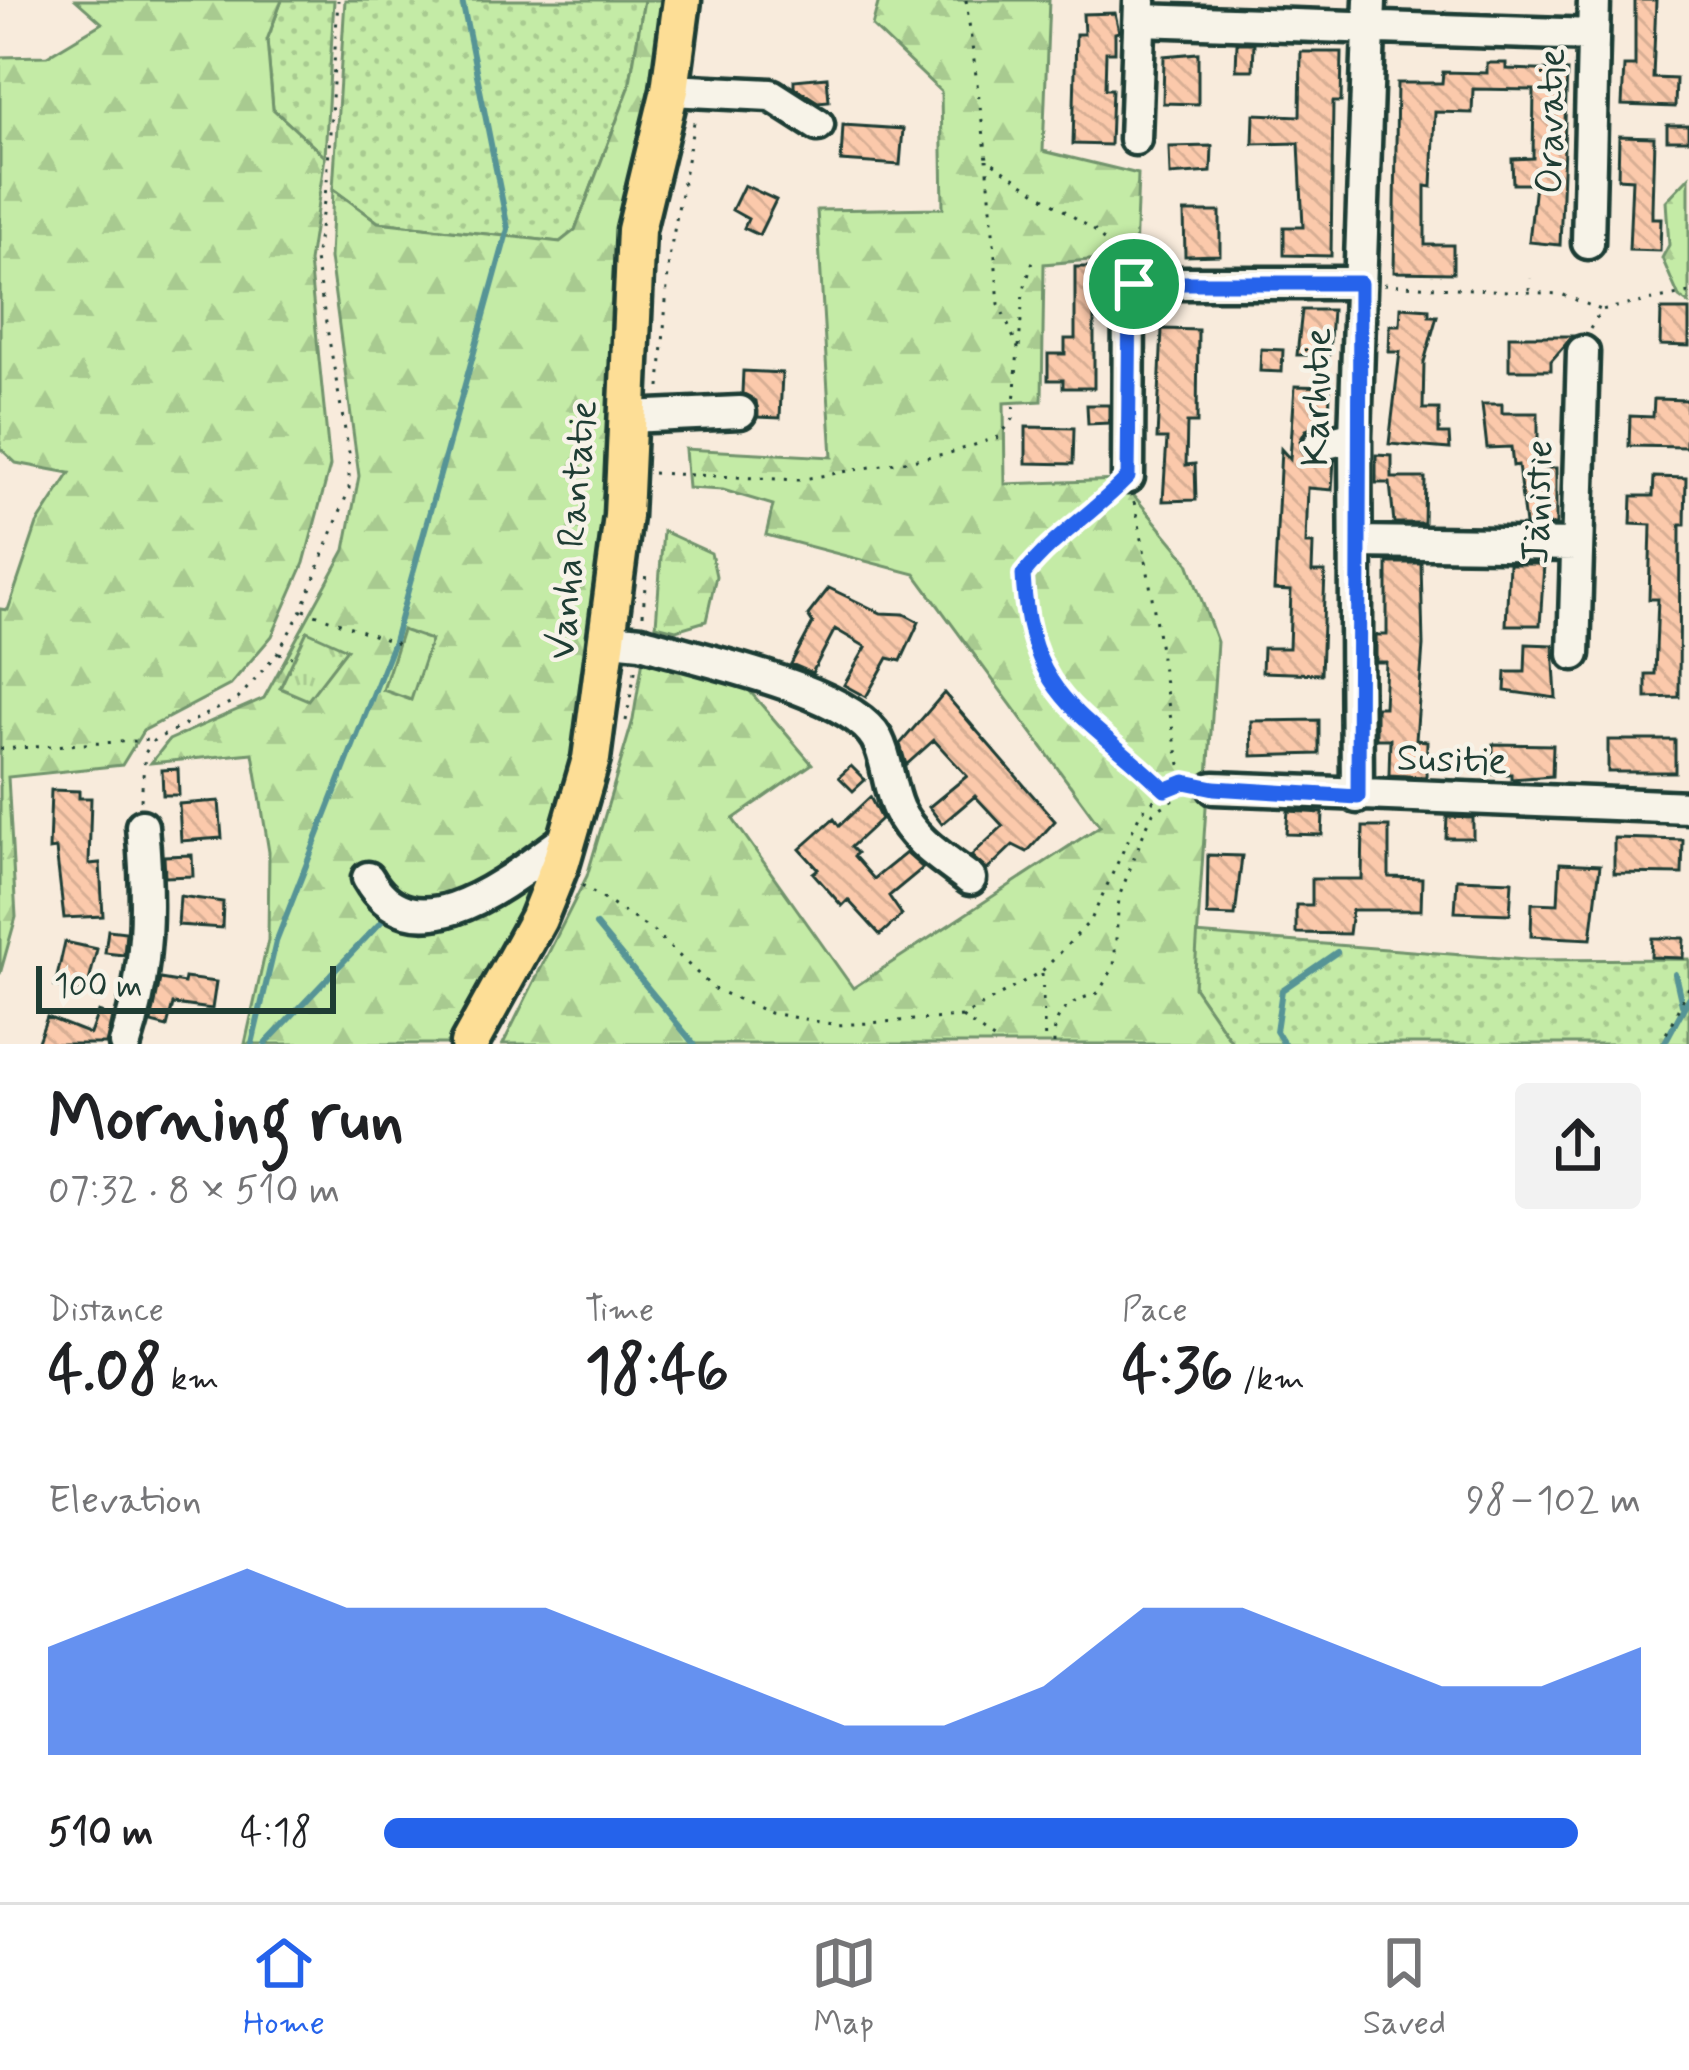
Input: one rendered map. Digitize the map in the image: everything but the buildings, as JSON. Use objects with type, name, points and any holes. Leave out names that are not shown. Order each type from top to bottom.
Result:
[{"type":"main road","name":"Vanha Rantatie","points":[[470,1044],[538,919],[569,837],[591,759],[611,639],[636,230],[670,90],[682,0]]},
{"type":"street","name":"Oravatie","points":[[1588,243],[1594,0]]},
{"type":"street","points":[[1135,140],[1140,10],[1370,15],[1592,35]]},
{"type":"street","name":"Karhutie","points":[[1358,797],[1355,436],[1370,15]]},
{"type":"street","points":[[670,90],[771,95],[818,124]]},
{"type":"street","points":[[1128,477],[1129,292],[1134,284],[1360,283]]},
{"type":"street","name":"Jänistie","points":[[1574,654],[1583,352]]},
{"type":"street","points":[[628,417],[740,412]]},
{"type":"street","points":[[1319,445],[1355,436]]},
{"type":"street","points":[[1356,542],[1577,544]]},
{"type":"street","points":[[611,639],[641,642],[825,700],[856,716],[877,738],[898,811],[921,841],[970,879]]},
{"type":"street","name":"Susitie","points":[[1199,785],[1358,797],[1689,807]]},
{"type":"street","points":[[125,1044],[140,994],[149,924],[142,826]]},
{"type":"street","points":[[368,878],[391,908],[418,915],[445,910],[476,901],[569,837]]},
{"type":"path","points":[[0,749],[154,740],[238,699],[278,652],[302,610],[349,489],[349,453],[316,260],[327,182],[338,0]]},
{"type":"path","points":[[965,0],[987,159],[999,304],[1018,349]]},
{"type":"path","points":[[987,159],[1098,233],[1134,284]]},
{"type":"path","points":[[653,473],[798,480],[950,453],[999,437],[1013,419],[1023,292],[1034,261]]},
{"type":"path","points":[[1529,292],[1530,278]]},
{"type":"path","points":[[1360,283],[1561,294],[1601,310],[1658,303],[1689,293]]},
{"type":"path","points":[[1583,352],[1601,310]]},
{"type":"path","points":[[1128,477],[1149,564],[1166,714],[1199,785]]},
{"type":"path","points":[[1128,477],[1096,512],[1052,539],[1023,575],[1025,625],[1040,664],[1066,705],[1165,790]]},
{"type":"path","points":[[302,610],[398,644]]},
{"type":"path","points":[[278,652],[292,657]]},
{"type":"path","points":[[142,826],[146,753],[154,740]]},
{"type":"path","points":[[580,884],[652,931],[714,989],[770,1013],[837,1024],[962,1017],[1042,970],[1090,920],[1121,865],[1141,812],[1165,790],[1199,785]]},
{"type":"path","points":[[1054,1044],[1054,1024],[1067,1003],[1098,993],[1114,967],[1119,897],[1153,813],[1182,791],[1199,785]]},
{"type":"path","points":[[1042,970],[1045,1044]]},
{"type":"path","points":[[1661,1044],[1689,986]]},
{"type":"path","points":[[962,1017],[999,1044]]},
{"type":"green space","points":[[76,0],[282,0],[267,40],[273,109],[325,157],[309,262],[330,466],[304,563],[272,636],[230,685],[143,731],[122,765],[8,777],[16,917],[0,974],[0,609],[8,610],[37,524],[70,473],[16,463],[0,448],[0,57],[47,56],[102,23]]},
{"type":"green space","points":[[282,0],[334,0],[325,157],[273,109],[267,40]]},
{"type":"green space","points":[[345,0],[644,0],[629,88],[575,230],[560,242],[378,222],[333,189]]},
{"type":"green space","points":[[644,0],[670,0],[615,418],[587,713],[552,867],[453,1044],[245,1044],[268,940],[269,852],[253,753],[151,763],[169,740],[264,698],[345,550],[359,476],[330,258],[333,189],[378,222],[560,242],[575,230],[629,88]]},
{"type":"green space","points":[[879,0],[1049,0],[1043,151],[1138,174],[1135,256],[1044,264],[1042,401],[1004,403],[1005,484],[1121,480],[1187,560],[1217,642],[1194,987],[1233,1044],[503,1044],[587,876],[633,720],[644,653],[748,689],[812,764],[733,819],[853,988],[1100,826],[915,574],[766,535],[773,505],[723,490],[688,488],[685,449],[832,457],[817,210],[943,208],[941,92],[872,26]]},
{"type":"green space","points":[[1689,177],[1689,304],[1679,297],[1662,258],[1669,245],[1666,201]]},
{"type":"green space","points":[[663,531],[711,553],[716,576],[706,621],[676,630],[656,625]]},
{"type":"green space","points":[[402,630],[431,640],[411,700],[383,690]]},
{"type":"green space","points":[[307,631],[347,649],[308,700],[280,688]]},
{"type":"green space","points":[[1195,934],[1526,960],[1689,959],[1689,1044],[1233,1044],[1194,987]]},
{"type":"waterway","points":[[394,641],[508,229],[462,0]]},
{"type":"waterway","points":[[252,1044],[276,942],[393,644]]},
{"type":"waterway","points":[[265,1044],[382,921]]},
{"type":"waterway","points":[[596,925],[694,1044]]},
{"type":"waterway","points":[[1284,1044],[1276,1031],[1282,990],[1337,952]]},
{"type":"waterway","points":[[1675,974],[1682,1005]]},
{"type":"waterway","points":[[1664,1044],[1689,998]]},
{"type":"route","points":[[1360,283],[1355,436],[1358,797],[1214,788],[1199,782],[1165,790],[1066,705],[1040,664],[1025,625],[1023,575],[1052,539],[1096,512],[1128,477],[1129,292],[1134,284],[1360,283]]}]
